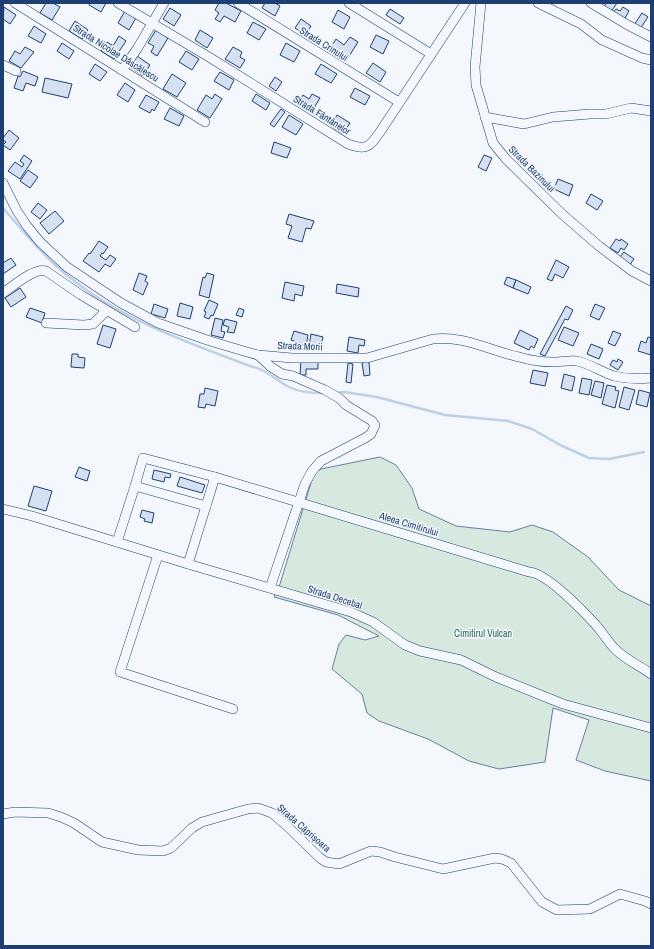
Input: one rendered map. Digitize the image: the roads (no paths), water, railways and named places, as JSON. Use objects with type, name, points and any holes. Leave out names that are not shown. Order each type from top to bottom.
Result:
[{"type":"street","name":"Strada Nicolae Dăscălescu","points":[[14,3],[205,122]]},
{"type":"street","name":"Strada Fântânelor","points":[[118,3],[152,22],[348,144],[365,148],[371,144],[464,3]]},
{"type":"street","points":[[122,70],[164,3]]},
{"type":"street","name":"Strada Crinului","points":[[238,3],[399,102]]},
{"type":"street","points":[[349,3],[431,54]]},
{"type":"street","name":"Strada Bazinului","points":[[481,3],[475,67],[476,85],[493,143],[506,160],[562,214],[599,246],[632,271],[651,281]]},
{"type":"street","points":[[538,3],[581,24],[602,40],[642,58],[651,60]]},
{"type":"street","points":[[591,3],[651,38]]},
{"type":"street","points":[[3,65],[16,72]]},
{"type":"street","points":[[485,117],[524,124],[553,117],[606,114],[631,108],[651,111]]},
{"type":"street","name":"Strada Morii","points":[[3,183],[17,211],[62,272],[158,323],[210,341],[258,355],[292,358],[367,358],[433,338],[444,337],[458,339],[520,357],[552,362],[564,360],[577,361],[614,375],[635,379],[651,378]]},
{"type":"street","points":[[3,293],[36,271],[43,270],[62,272],[81,295],[135,327]]},
{"type":"street","points":[[46,323],[92,324],[106,311]]},
{"type":"street","points":[[258,355],[271,367],[282,374],[293,376],[339,398],[346,405],[372,421],[375,425],[371,434],[321,461],[315,466],[308,476],[270,588]]},
{"type":"street","name":"Aleea Cimitirului","points":[[135,486],[143,458],[215,477],[529,572],[535,572],[557,587],[596,625],[615,649],[651,674]]},
{"type":"street","points":[[188,564],[215,477]]},
{"type":"street","points":[[117,542],[135,486],[206,506]]},
{"type":"street","name":"Strada Decebal","points":[[3,509],[32,516],[351,612],[373,622],[405,645],[420,651],[461,660],[496,677],[563,704],[651,728]]},
{"type":"street","points":[[158,555],[120,672],[233,709]]},
{"type":"street","name":"Strada Căprișoara","points":[[3,814],[15,812],[48,813],[61,816],[102,842],[138,850],[163,851],[171,848],[192,828],[202,822],[248,808],[258,808],[272,813],[320,858],[333,864],[346,862],[371,851],[380,852],[443,869],[495,858],[511,863],[542,902],[557,910],[590,909],[620,894],[651,904]]},
{"type":"waterway","points":[[3,208],[33,243],[52,262],[74,281],[121,311],[171,336],[262,370],[293,389],[306,392],[323,393]]},
{"type":"waterway","points":[[336,393],[344,392],[377,397],[445,415],[508,421],[532,429],[562,446],[589,458],[609,459],[644,452]]},
{"type":"park label","name":"Cimitirul Vulcan","points":[[483,633]]}]
